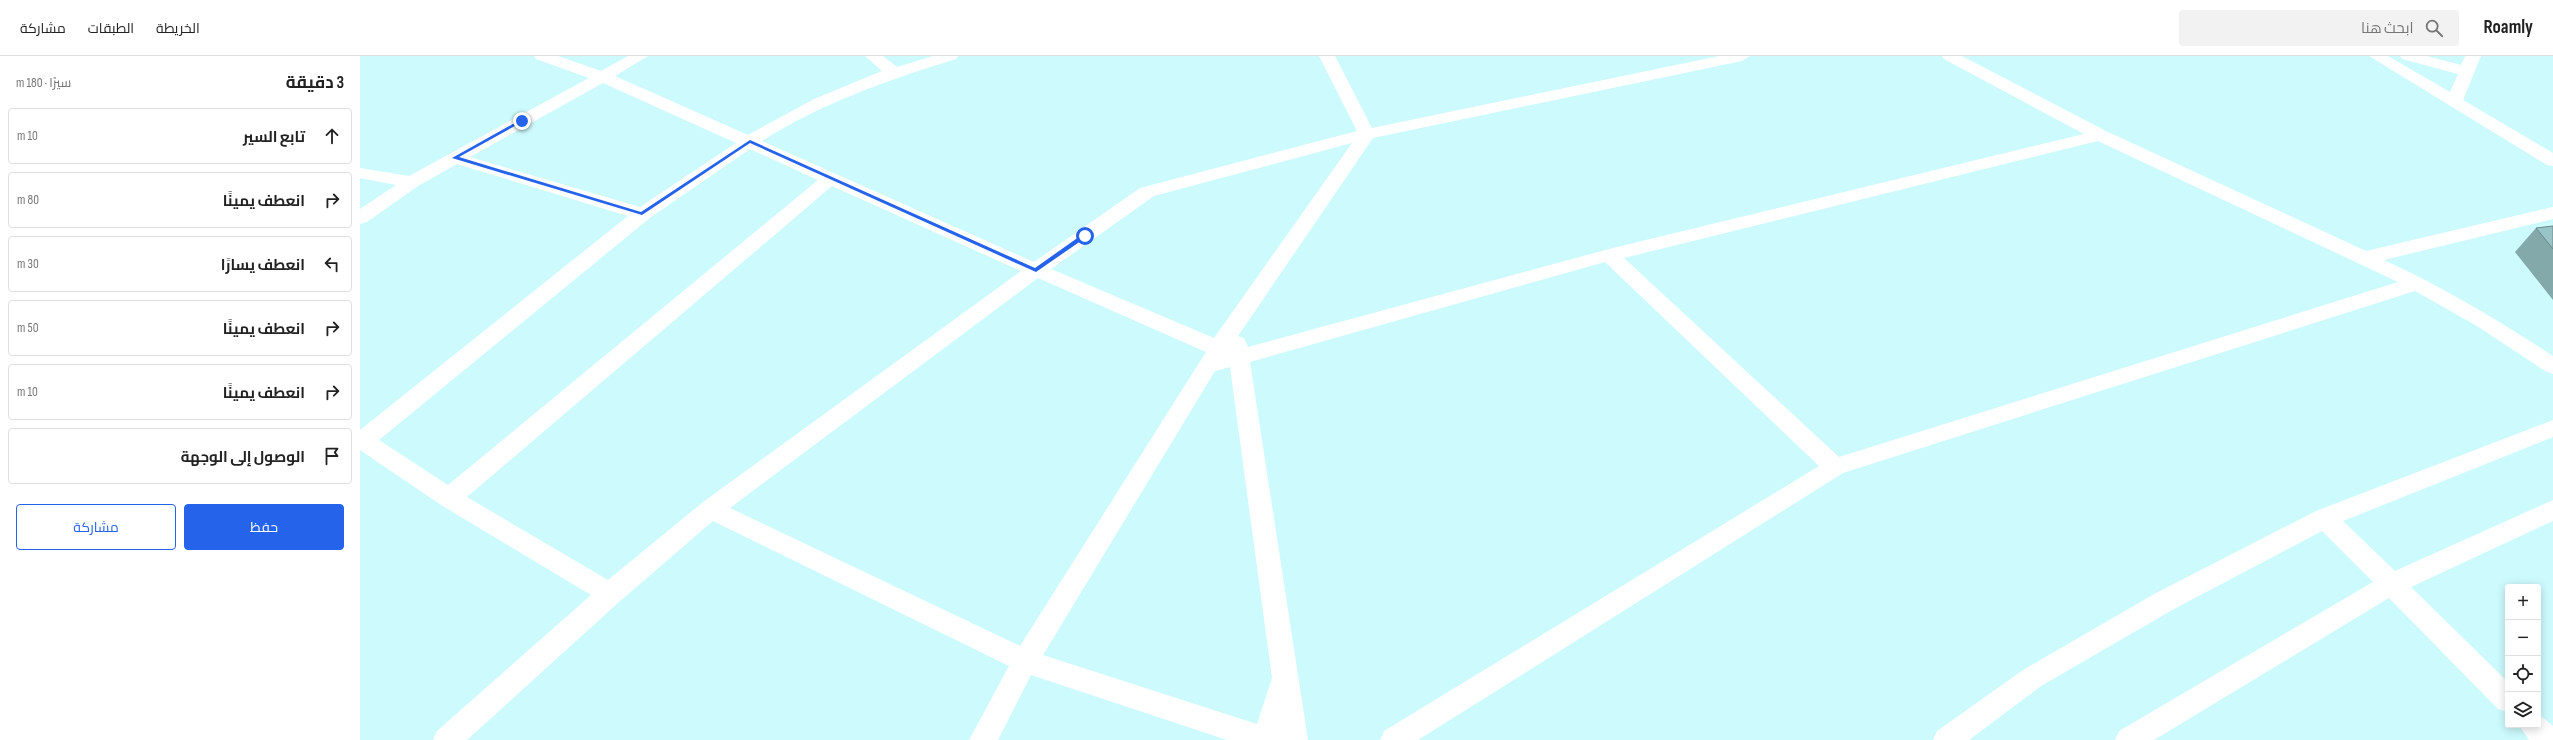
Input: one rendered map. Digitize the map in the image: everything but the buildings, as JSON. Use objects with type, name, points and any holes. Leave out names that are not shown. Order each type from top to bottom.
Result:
[{"type":"street","points":[[542,56],[602,77],[750,141],[1036,270],[1221,357],[1610,255],[2100,135]]},
{"type":"street","points":[[360,218],[412,182],[640,56]]},
{"type":"street","points":[[874,56],[894,72]]},
{"type":"street","points":[[610,594],[449,498],[361,441],[642,214],[750,141],[835,96],[894,72],[950,56]]},
{"type":"street","points":[[1327,56],[1367,134]]},
{"type":"street","points":[[447,740],[610,594],[711,509],[1036,270],[1147,192],[1367,134],[1742,56]]},
{"type":"street","points":[[1950,56],[2100,135],[2365,258],[2417,284],[2484,321],[2553,366]]},
{"type":"street","points":[[2377,56],[2553,161]]},
{"type":"street","points":[[2408,56],[2470,64],[2454,102]]},
{"type":"street","points":[[983,740],[1025,661],[1221,357],[1235,324],[1367,134]]},
{"type":"street","points":[[455,158],[642,214]]},
{"type":"street","points":[[360,173],[412,182]]},
{"type":"street","points":[[449,498],[831,178]]},
{"type":"street","points":[[2365,258],[2553,213]]},
{"type":"street","points":[[1610,255],[1835,467]]},
{"type":"street","points":[[1394,740],[1835,467],[2417,284]]},
{"type":"street","points":[[1221,357],[1284,678],[1294,740]]},
{"type":"street","points":[[1947,740],[2039,674],[2164,600],[2325,518],[2553,428]]},
{"type":"street","points":[[711,509],[1025,661],[1266,740],[1284,678]]},
{"type":"street","points":[[2129,740],[2391,584],[2553,510]]},
{"type":"street","points":[[2325,518],[2505,697]]},
{"type":"street","points":[[2536,728],[2548,740]]},
{"type":"route","points":[[522,121],[455,158],[642,214],[750,141],[1036,270],[1085,236]]}]
